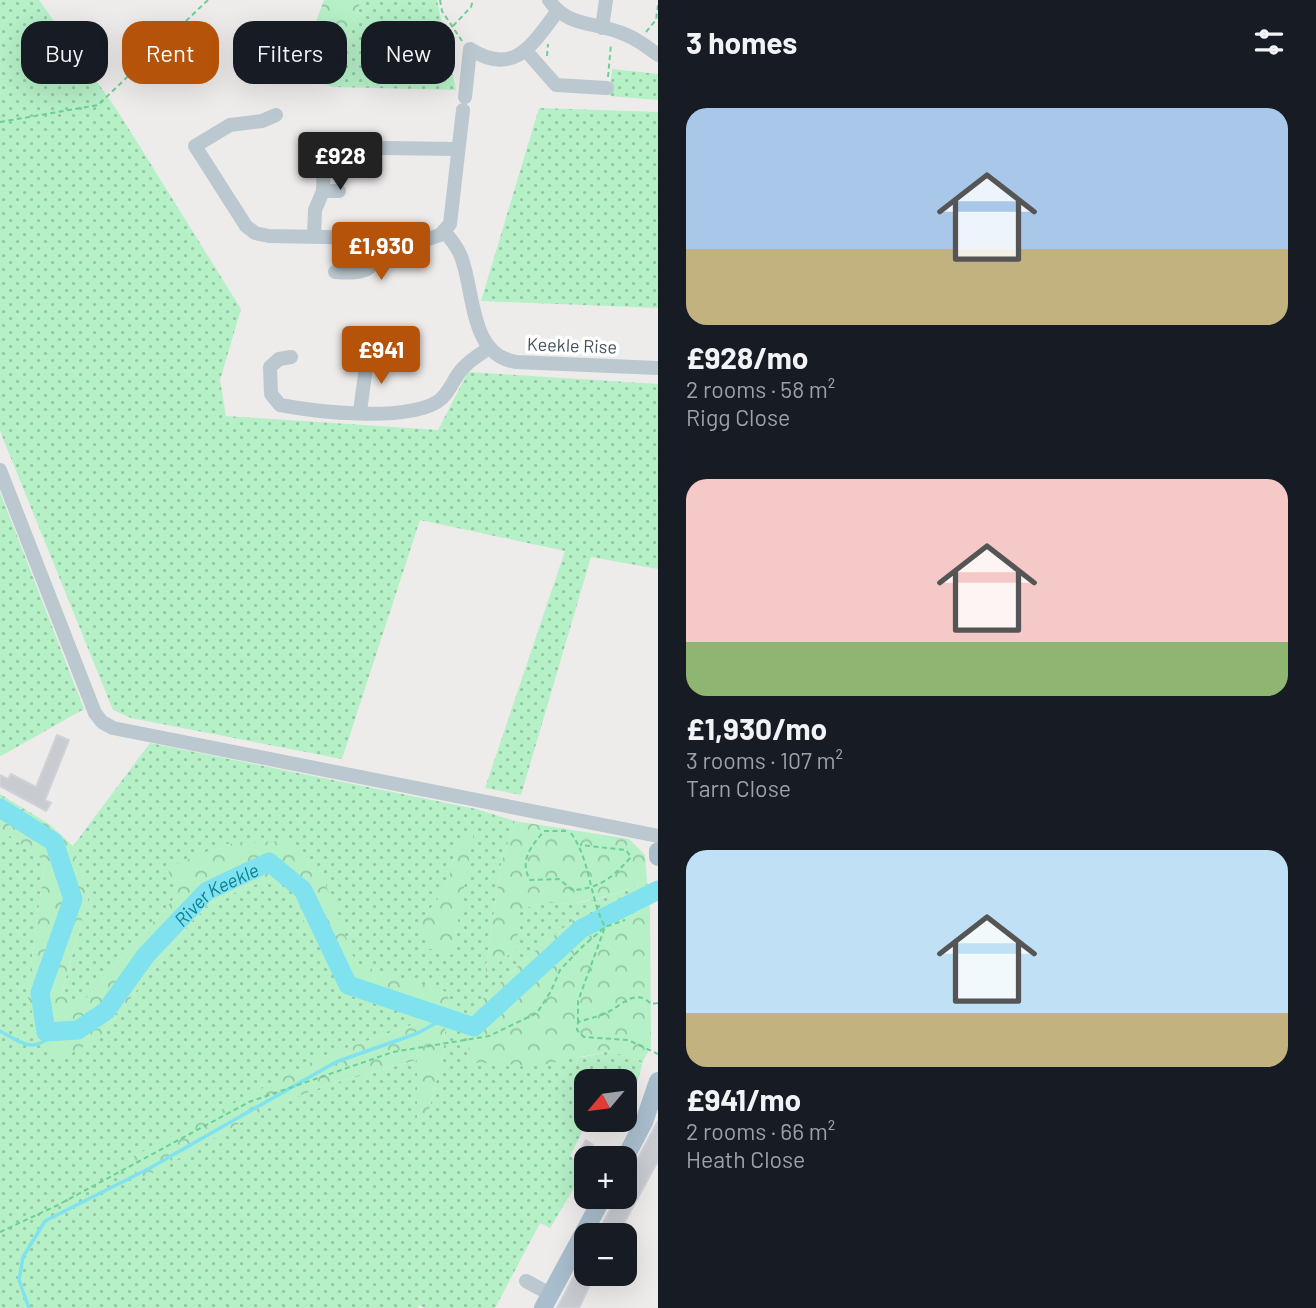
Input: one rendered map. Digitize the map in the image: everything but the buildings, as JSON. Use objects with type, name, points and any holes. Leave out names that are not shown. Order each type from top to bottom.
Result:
[{"type":"main road","points":[[658,851],[658,857]]},
{"type":"main road","points":[[631,1146],[644,1122],[658,1081]]},
{"type":"main road","points":[[546,1301],[596,1209]]},
{"type":"street","points":[[606,0],[607,29]]},
{"type":"street","points":[[276,115],[262,121],[230,125],[195,146],[248,229],[269,236],[428,239],[444,231],[451,219],[470,49],[486,59],[511,59],[527,52],[552,11],[570,20],[607,29],[639,41],[658,55]]},
{"type":"street","points":[[527,52],[556,85],[607,89]]},
{"type":"street","points":[[314,236],[315,210],[323,191],[322,166],[328,152],[344,145],[362,147]]},
{"type":"street","points":[[383,147],[458,149]]},
{"type":"street","points":[[323,191],[339,191]]},
{"type":"street","points":[[291,357],[279,359],[270,367],[271,394],[280,405],[392,413],[426,407],[438,401],[461,369],[489,348],[480,332],[460,253],[444,231]]},
{"type":"street","points":[[335,272],[351,273],[371,268],[376,261],[379,237]]},
{"type":"street","points":[[360,411],[368,360],[376,346]]},
{"type":"street","name":"Keekle Rise","points":[[489,348],[512,362],[658,368]]},
{"type":"street","points":[[0,470],[95,713],[102,722],[113,728],[658,836]]},
{"type":"street","points":[[526,1281],[546,1301]]},
{"type":"path","points":[[0,122],[98,105],[208,0]]},
{"type":"path","points":[[440,0],[442,11],[449,21]]},
{"type":"path","points":[[455,23],[471,6],[473,0]]},
{"type":"path","points":[[639,41],[657,20],[658,5]]},
{"type":"path","points":[[546,75],[552,11]]},
{"type":"path","points":[[607,29],[607,89]]},
{"type":"path","points":[[455,30],[470,49]]},
{"type":"path","points":[[580,845],[626,850],[631,857],[608,881],[593,888],[572,890],[559,879],[530,880],[525,861],[531,846],[544,831],[570,831],[580,845],[593,888],[595,907],[605,927],[578,1001],[576,1030],[584,1037],[628,1040],[658,1054]]},
{"type":"path","points":[[0,1232],[58,1205],[249,1102],[393,1052],[489,1036],[537,1013],[551,991],[559,970],[605,927],[625,920]]},
{"type":"path","points":[[578,1022],[607,1013],[632,996],[640,997],[651,1004],[658,1003]]},
{"type":"green space","points":[[0,0],[39,0],[54,21],[21,21],[21,84],[99,84],[241,309],[220,380],[226,416],[438,430],[468,372],[658,384],[658,569],[591,557],[521,795],[485,788],[565,551],[420,520],[342,759],[131,718],[113,710],[0,431]]},
{"type":"green space","points":[[324,0],[361,0],[347,44],[347,21],[316,21]]},
{"type":"green space","points":[[361,0],[437,0],[441,21],[361,21],[361,84],[455,84],[456,90],[333,87],[334,84],[347,84],[347,44]]},
{"type":"green space","points":[[612,69],[658,74],[658,100],[610,96]]},
{"type":"green space","points":[[539,108],[658,112],[658,308],[481,301]]},
{"type":"green space","points":[[0,492],[84,709],[1,756],[0,756]]},
{"type":"green space","points":[[150,743],[476,809],[515,821],[501,864],[485,973],[517,948],[518,912],[526,908],[539,904],[592,900],[647,881],[652,904],[583,939],[576,918],[531,954],[474,1007],[467,1062],[584,1057],[609,1051],[643,1061],[637,1084],[637,1069],[574,1069],[574,1132],[582,1132],[570,1156],[574,1159],[574,1188],[550,1228],[540,1223],[495,1308],[425,1308],[419,1305],[418,1308],[0,1308],[0,829],[45,861],[27,994],[99,1038],[190,923],[209,905],[249,886],[286,876],[304,921],[420,1022],[321,1057],[144,1178],[263,1110],[327,1085],[418,1060],[417,1121],[427,1119],[443,1053],[449,993],[355,964],[319,867],[168,867],[178,894],[82,1003],[61,996],[89,895],[73,846]],"holes":[[[474,828],[452,954],[420,923],[447,886],[455,853]]]},
{"type":"green space","points":[[0,794],[49,824],[73,846],[89,895],[61,995],[82,1003],[178,894],[167,868],[225,844],[285,841],[319,867],[356,964],[449,993],[443,1053],[427,1119],[417,1121],[417,1060],[327,1085],[263,1110],[144,1178],[123,1162],[321,1057],[420,1022],[348,985],[304,921],[286,876],[249,886],[209,905],[190,923],[99,1038],[60,1059],[38,1034],[27,994],[45,861],[0,829]]},
{"type":"green space","points":[[515,821],[629,839],[645,855],[647,881],[592,900],[539,904],[519,912],[517,948],[485,974],[501,864]]},
{"type":"green space","points":[[475,826],[452,955],[427,948],[420,923],[447,886],[455,853]]},
{"type":"green space","points":[[650,905],[651,1047],[643,1061],[609,1051],[537,1066],[467,1062],[474,1007],[531,954],[576,918],[583,939]]},
{"type":"waterway","name":"River Keekle","points":[[0,808],[54,842],[73,899],[40,993],[46,1032],[78,1030],[106,1011],[146,955],[207,891],[269,862],[303,890],[348,985],[474,1027],[581,929],[658,890]]},
{"type":"waterway","points":[[29,1308],[19,1280],[23,1257],[45,1221],[150,1168],[336,1062],[418,1033],[445,1018]]},
{"type":"waterway","points":[[0,1031],[30,1045],[36,1045],[58,1031]]}]
